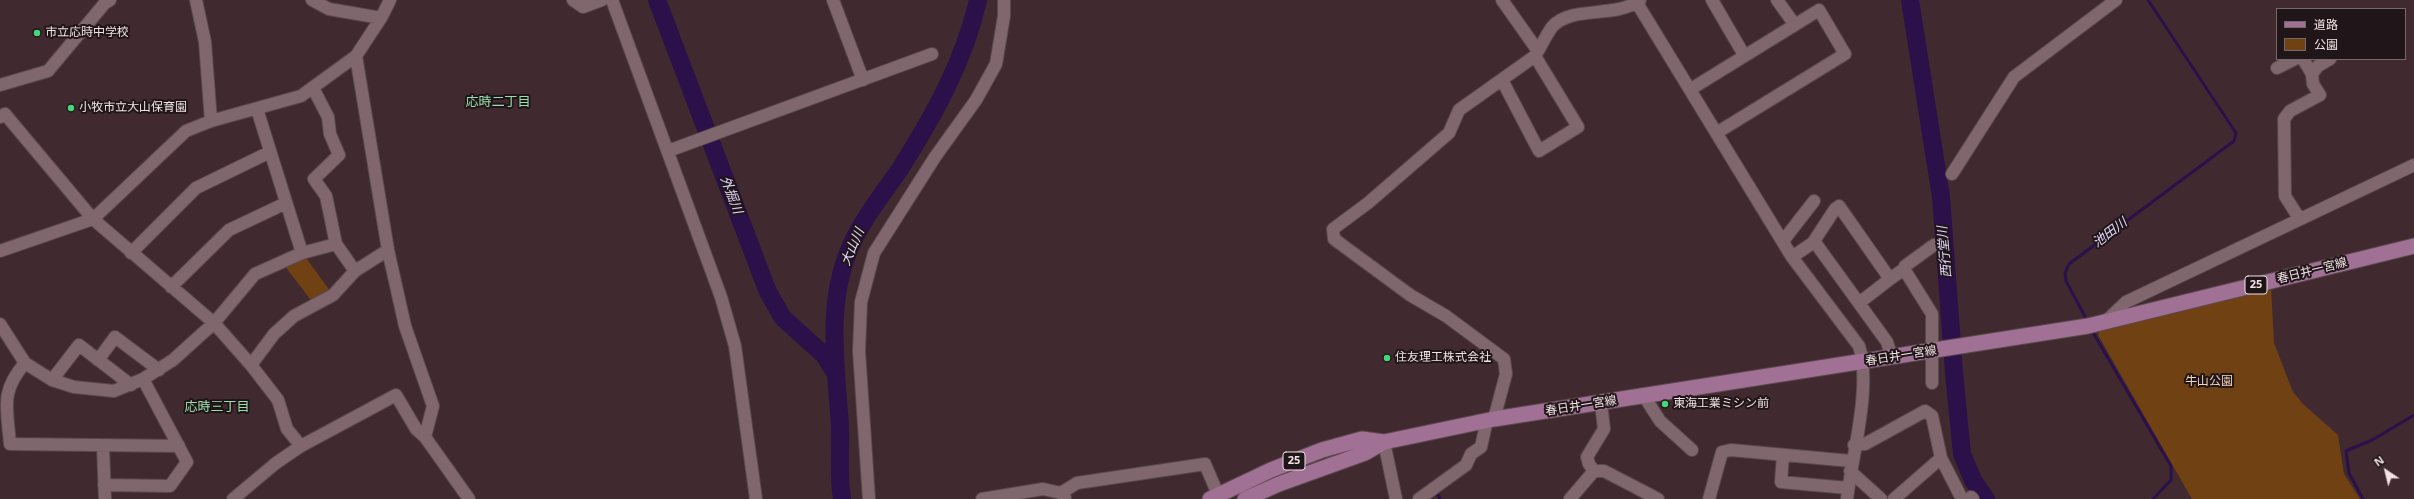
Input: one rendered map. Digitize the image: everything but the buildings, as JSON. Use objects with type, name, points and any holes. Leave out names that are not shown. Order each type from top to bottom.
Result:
[{"type":"main road","name":"春日井一宮線","points":[[1245,499],[1279,484],[1365,453],[1384,442],[1490,420],[1892,358],[2097,324],[2414,246]]},
{"type":"main road","name":"春日井一宮線","points":[[1216,497],[1271,470],[1322,450],[1362,439],[1384,442]]},
{"type":"street","points":[[0,85],[48,71],[105,3],[110,0]]},
{"type":"street","points":[[196,0],[205,42],[211,121]]},
{"type":"street","points":[[312,0],[329,9],[381,18]]},
{"type":"street","points":[[2,248],[93,219],[174,140],[186,131],[211,121],[301,96],[356,56],[381,18],[390,0]]},
{"type":"street","points":[[573,0],[583,7],[602,0]]},
{"type":"street","points":[[612,0],[721,297],[734,346],[756,499]]},
{"type":"street","points":[[834,0],[863,80]]},
{"type":"street","points":[[869,499],[859,351],[862,295],[874,252],[935,157],[976,100],[996,64],[1004,16],[1004,0]]},
{"type":"street","points":[[1502,0],[1536,54],[1578,127],[1539,151],[1502,80]]},
{"type":"street","points":[[1712,0],[1744,55]]},
{"type":"street","points":[[1777,0],[1795,25]]},
{"type":"street","points":[[1952,174],[2014,77],[2116,0]]},
{"type":"street","points":[[1419,499],[1466,465],[1471,454],[1481,447],[1506,374],[1504,359],[1446,316],[1410,295],[1334,239],[1333,229],[1368,203],[1449,133],[1459,110],[1536,54],[1553,26],[1564,19],[1584,13],[1602,13],[1618,4],[1638,1],[1792,257],[1859,346],[1864,362],[1861,406],[1854,445],[1848,494],[1781,482],[1783,455]]},
{"type":"street","points":[[1691,89],[1819,10],[1845,54],[1718,132]]},
{"type":"street","points":[[668,151],[932,54]]},
{"type":"street","points":[[356,56],[388,250],[405,326],[432,406],[425,437]]},
{"type":"street","points":[[2277,68],[2293,60]]},
{"type":"street","points":[[2299,218],[2285,196],[2284,119],[2290,111],[2320,95],[2313,84],[2312,74],[2304,60]]},
{"type":"street","points":[[2312,74],[2318,66],[2328,60]]},
{"type":"street","points":[[313,88],[328,117],[330,134],[339,155],[314,179],[326,196],[336,244],[355,271]]},
{"type":"street","points":[[257,109],[302,253]]},
{"type":"street","points":[[0,117],[5,114],[93,219],[214,324],[251,365],[278,400],[287,429],[301,446]]},
{"type":"street","points":[[131,253],[196,188],[270,152]]},
{"type":"street","points":[[2097,324],[2126,302],[2260,239],[2299,218],[2414,165]]},
{"type":"street","points":[[1783,241],[1814,201]]},
{"type":"street","points":[[171,287],[229,230],[286,203]]},
{"type":"street","points":[[1792,257],[1814,242],[1835,208],[1839,206],[1890,279]]},
{"type":"street","points":[[1814,242],[1887,342],[1892,358]]},
{"type":"street","points":[[0,324],[25,363],[52,380],[74,387],[95,391],[114,391],[143,379],[174,360],[214,324],[255,274],[302,253],[336,244]]},
{"type":"street","points":[[1859,303],[1904,269],[1904,266],[1934,245]]},
{"type":"street","points":[[251,365],[274,334],[294,316],[333,295],[355,271],[388,250]]},
{"type":"street","points":[[1904,269],[1932,314],[1934,351],[1932,383]]},
{"type":"street","points":[[98,360],[115,337],[159,370]]},
{"type":"street","points":[[52,380],[79,345],[131,385]]},
{"type":"street","points":[[25,363],[14,375],[3,393],[10,444],[179,446]]},
{"type":"street","points":[[104,485],[170,486],[187,462],[143,379]]},
{"type":"street","points":[[233,499],[276,463],[301,446],[396,395],[416,429],[425,437],[469,499]]},
{"type":"street","points":[[1644,396],[1660,421],[1692,450]]},
{"type":"street","points":[[1594,471],[1589,464],[1587,457],[1604,429],[1601,403]]},
{"type":"street","points":[[1854,445],[1864,444],[1925,411],[1932,416],[1941,458],[1969,498]]},
{"type":"street","points":[[1384,442],[1396,499]]},
{"type":"street","points":[[103,446],[105,499]]},
{"type":"street","points":[[1708,499],[1722,452],[1731,450],[1783,455],[1851,466],[1881,499]]},
{"type":"street","points":[[1894,499],[1941,458]]},
{"type":"street","points":[[982,499],[1043,489],[1064,496],[1076,483],[1205,464],[1216,497]]},
{"type":"street","points":[[1594,471],[1604,471],[1650,497]]},
{"type":"street","points":[[1570,499],[1580,490],[1594,471]]},
{"type":"green space","points":[[306,258],[331,292],[313,303],[285,266]]},
{"type":"green space","name":"牛山公園","points":[[2271,287],[2274,343],[2293,392],[2303,404],[2338,435],[2344,474],[2360,499],[2192,499],[2098,335],[2099,331]]},
{"type":"waterway","name":"外掘川","points":[[657,0],[768,292],[783,318],[824,355],[834,371]]},
{"type":"waterway","name":"大山川","points":[[842,499],[840,472],[840,427],[834,330],[839,283],[845,260],[860,228],[913,149],[936,108],[965,45],[978,0]]},
{"type":"waterway","name":"西行堂川","points":[[1910,0],[1941,197],[1954,372],[1962,454],[1973,480],[1986,499]]},
{"type":"waterway","name":"池田川","points":[[2088,322],[2066,281],[2065,273],[2069,264],[2234,141],[2236,133],[2148,0]]},
{"type":"waterway","name":"池田川","points":[[2091,329],[2171,466],[2171,480],[2153,499]]},
{"type":"waterway","points":[[2363,499],[2349,473],[2346,451],[2374,439],[2414,415]]},
{"type":"waterway","points":[[1436,491],[1440,499]]},
{"type":"place","name":"市立応時中学校","points":[[37,33]]},
{"type":"place","name":"小牧市立大山保育園","points":[[71,108]]},
{"type":"place","name":"住友理工株式会社","points":[[1387,358]]},
{"type":"place","name":"東海工業ミシン前","points":[[1665,404]]},
{"type":"district","name":"応時二丁目","points":[[498,102]]},
{"type":"district","name":"応時三丁目","points":[[217,407]]}]
